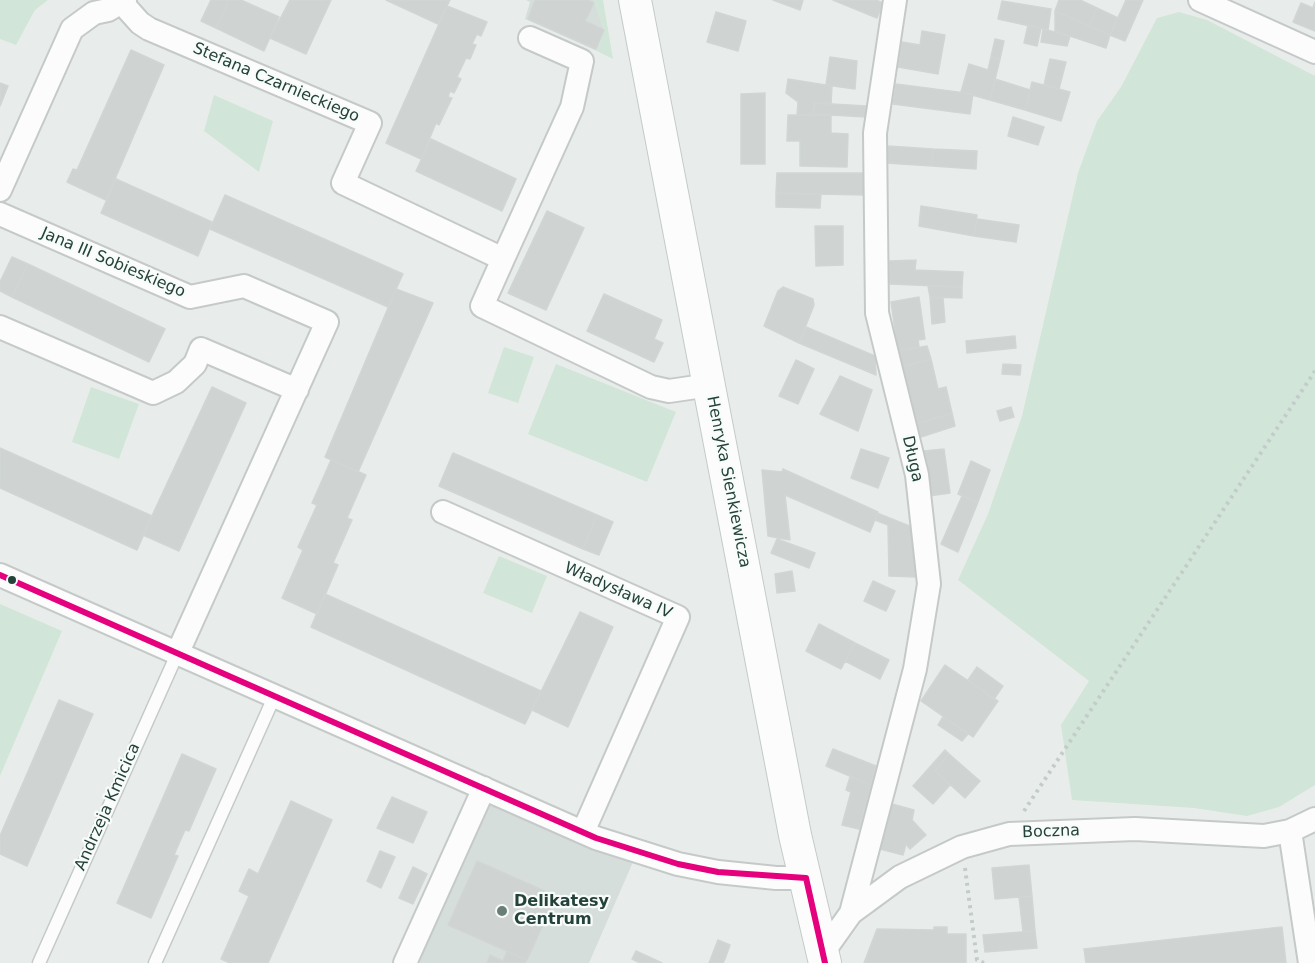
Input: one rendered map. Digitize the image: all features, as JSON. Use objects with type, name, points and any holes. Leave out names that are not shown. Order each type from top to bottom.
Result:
[{"type":"street","name":"Henryka Sienkiewicza","points":[[635,0],[793,824],[824,957]]},
{"type":"street","name":"Długa","points":[[852,913],[915,669],[929,584],[917,475],[877,313],[875,133],[895,0]]},
{"type":"street","points":[[1200,0],[1315,52]]},
{"type":"street","points":[[0,190],[72,29],[94,13],[108,10],[123,2]]},
{"type":"street","name":"Stefana Czarnieckiego","points":[[123,2],[140,23],[149,28],[370,123],[343,183],[503,259]]},
{"type":"street","points":[[530,38],[582,61],[572,108],[482,306],[651,387],[669,391],[710,385]]},
{"type":"street","name":"Jana III Sobieskiego","points":[[0,214],[190,297],[244,286],[327,322],[178,652]]},
{"type":"street","points":[[0,327],[153,393],[176,382],[195,364],[201,349],[297,390]]},
{"type":"street","name":"Władysława IV","points":[[443,512],[678,616],[583,832]]},
{"type":"street","points":[[0,575],[583,832],[678,864],[754,877],[806,878]]},
{"type":"street","points":[[405,963],[484,788]]},
{"type":"street","name":"Boczna","points":[[824,957],[852,913],[900,877],[962,847],[1009,834],[1135,830],[1264,836],[1290,831],[1315,819]]},
{"type":"street","points":[[1290,831],[1310,963]]},
{"type":"lane","name":"Andrzeja Kmicica","points":[[39,963],[178,652]]},
{"type":"lane","points":[[155,963],[275,695]]},
{"type":"path","points":[[1009,834],[1315,371]]},
{"type":"path","points":[[962,847],[977,960],[984,963]]},
{"type":"shaded area","points":[[526,0],[594,0],[604,30],[597,51],[525,19],[530,2]]},
{"type":"shaded area","points":[[484,803],[608,855],[633,862],[589,963],[419,963]]},
{"type":"green space","points":[[0,0],[48,0],[35,10],[16,45],[0,39]]},
{"type":"green space","points":[[594,0],[603,0],[613,59],[597,51],[604,30]]},
{"type":"green space","points":[[1179,12],[1207,20],[1315,76],[1315,785],[1279,807],[1247,816],[1194,808],[1072,800],[1061,725],[1089,681],[958,580],[988,514],[1022,416],[1078,173],[1097,121],[1121,87],[1157,18]]},
{"type":"green space","points":[[214,95],[273,121],[259,172],[204,131]]},
{"type":"green space","points":[[504,347],[534,357],[518,403],[488,393]]},
{"type":"green space","points":[[556,364],[676,412],[647,482],[528,434]]},
{"type":"green space","points":[[91,387],[139,404],[119,459],[72,442]]},
{"type":"green space","points":[[499,556],[547,576],[532,613],[483,593]]},
{"type":"green space","points":[[0,604],[62,631],[0,776]]},
{"type":"building","points":[[211,0],[229,0],[216,28],[201,21]]},
{"type":"building","points":[[229,0],[241,0],[279,17],[264,51],[216,28]]},
{"type":"building","points":[[290,0],[331,0],[306,54],[270,38]]},
{"type":"building","points":[[386,0],[450,0],[438,24]]},
{"type":"building","points":[[535,0],[587,0],[594,3],[585,21],[604,30],[596,49],[528,19]]},
{"type":"building","points":[[773,0],[803,0],[800,10]]},
{"type":"building","points":[[833,0],[876,0],[883,3],[877,18]]},
{"type":"building","points":[[1059,0],[1080,0],[1097,8],[1089,26],[1055,11]]},
{"type":"building","points":[[1126,0],[1143,0],[1125,41],[1110,35]]},
{"type":"building","points":[[1002,1],[1051,9],[1048,30],[998,19]]},
{"type":"building","points":[[1315,2],[1315,31],[1293,22],[1301,3],[1313,8]]},
{"type":"building","points":[[447,6],[487,22],[481,36],[477,34],[472,44],[476,45],[470,59],[466,58],[457,77],[461,79],[454,93],[450,91],[448,97],[452,98],[439,125],[436,123],[421,159],[386,143]]},
{"type":"building","points":[[1097,8],[1118,18],[1110,35],[1089,26]]},
{"type":"building","points":[[1055,11],[1110,35],[1106,48],[1055,31]]},
{"type":"building","points":[[716,12],[746,21],[738,51],[707,42]]},
{"type":"building","points":[[1028,25],[1041,28],[1037,46],[1024,43]]},
{"type":"building","points":[[1043,29],[1070,36],[1067,46],[1041,42]]},
{"type":"building","points":[[922,31],[945,35],[938,74],[898,67],[902,42],[920,45]]},
{"type":"building","points":[[995,39],[1004,41],[1000,59],[991,57]]},
{"type":"building","points":[[131,50],[164,65],[106,200],[67,182],[73,169],[77,170]]},
{"type":"building","points":[[830,57],[857,61],[855,89],[826,85]]},
{"type":"building","points":[[991,57],[1000,59],[990,100],[961,92],[969,64],[988,70]]},
{"type":"building","points":[[1050,59],[1066,62],[1059,89],[1044,85]]},
{"type":"building","points":[[788,79],[832,86],[831,104],[815,103],[813,114],[797,115],[798,102],[786,93]]},
{"type":"building","points":[[995,79],[1030,90],[1025,110],[990,100]]},
{"type":"building","points":[[1032,82],[1070,92],[1061,121],[1025,110]]},
{"type":"building","points":[[0,83],[8,86],[0,106]]},
{"type":"building","points":[[896,84],[973,94],[970,114],[893,104]]},
{"type":"building","points":[[765,93],[765,164],[741,164],[741,94]]},
{"type":"building","points":[[815,103],[866,106],[866,117],[813,114]]},
{"type":"building","points":[[788,115],[831,115],[831,133],[848,134],[847,167],[800,166],[800,141],[787,141]]},
{"type":"building","points":[[1013,117],[1044,127],[1038,145],[1008,136]]},
{"type":"building","points":[[431,139],[516,179],[502,211],[416,171]]},
{"type":"building","points":[[888,146],[933,149],[932,166],[886,163]]},
{"type":"building","points":[[933,149],[977,151],[976,169],[932,166]]},
{"type":"building","points":[[777,173],[865,173],[864,195],[776,193]]},
{"type":"building","points":[[116,179],[212,222],[198,256],[101,213]]},
{"type":"building","points":[[776,193],[821,194],[820,208],[776,207]]},
{"type":"building","points":[[225,195],[403,274],[388,307],[210,229]]},
{"type":"building","points":[[921,206],[977,215],[974,236],[919,226]]},
{"type":"building","points":[[547,211],[584,228],[546,310],[508,293]]},
{"type":"building","points":[[977,219],[1019,225],[1016,242],[974,236]]},
{"type":"building","points":[[815,226],[843,226],[843,265],[816,266]]},
{"type":"building","points":[[12,257],[28,264],[12,297],[0,291],[0,282]]},
{"type":"building","points":[[916,260],[915,270],[963,272],[962,287],[890,284],[889,261]]},
{"type":"building","points":[[28,264],[165,329],[149,362],[12,297]]},
{"type":"building","points":[[928,286],[962,287],[962,298],[930,297]]},
{"type":"building","points":[[783,287],[813,299],[814,305],[799,343],[764,326],[778,291]]},
{"type":"building","points":[[396,289],[433,303],[358,472],[325,457]]},
{"type":"building","points":[[604,294],[662,320],[654,339],[663,343],[654,362],[587,331]]},
{"type":"building","points":[[919,297],[925,339],[918,340],[919,347],[898,351],[891,302]]},
{"type":"building","points":[[930,297],[943,298],[945,322],[932,324]]},
{"type":"building","points":[[806,327],[875,356],[876,375],[799,343]]},
{"type":"building","points":[[1015,336],[1016,348],[967,353],[966,341]]},
{"type":"building","points":[[927,346],[931,359],[902,367],[898,351]]},
{"type":"building","points":[[931,359],[938,389],[946,387],[952,413],[917,424],[902,367]]},
{"type":"building","points":[[796,360],[814,369],[798,404],[779,396]]},
{"type":"building","points":[[1003,364],[1021,365],[1020,375],[1002,374]]},
{"type":"building","points":[[840,376],[872,390],[858,431],[820,414]]},
{"type":"building","points":[[212,387],[246,403],[179,551],[143,535]]},
{"type":"building","points":[[1011,407],[1014,417],[1000,421],[997,411]]},
{"type":"building","points":[[952,413],[955,426],[921,437],[917,424]]},
{"type":"building","points":[[0,448],[152,516],[137,550],[0,488]]},
{"type":"building","points":[[861,449],[889,458],[878,488],[851,478]]},
{"type":"building","points":[[944,449],[950,493],[929,496],[924,451]]},
{"type":"building","points":[[453,453],[597,515],[583,549],[439,486]]},
{"type":"building","points":[[331,460],[366,475],[347,518],[352,520],[333,563],[338,565],[317,614],[282,598],[303,550],[298,547],[317,505],[312,503]]},
{"type":"building","points":[[971,461],[990,470],[978,502],[958,494]]},
{"type":"building","points":[[783,469],[878,512],[870,532],[785,495],[790,540],[768,536],[762,470],[782,472]]},
{"type":"building","points":[[962,496],[978,502],[958,552],[941,544]]},
{"type":"building","points":[[877,513],[917,529],[917,577],[889,576],[888,525],[875,520]]},
{"type":"building","points":[[597,515],[613,522],[599,555],[583,549]]},
{"type":"building","points":[[777,539],[815,553],[809,568],[771,553]]},
{"type":"building","points":[[792,571],[795,591],[777,593],[775,574]]},
{"type":"building","points":[[873,581],[895,591],[886,611],[864,601]]},
{"type":"building","points":[[325,594],[541,691],[525,724],[311,627]]},
{"type":"building","points":[[580,612],[613,627],[568,727],[532,710]]},
{"type":"building","points":[[819,624],[855,643],[841,669],[806,651]]},
{"type":"building","points":[[855,643],[889,660],[880,679],[845,661]]},
{"type":"building","points":[[945,665],[998,701],[973,737],[921,701]]},
{"type":"building","points":[[977,667],[1003,686],[994,699],[968,680]]},
{"type":"building","points":[[59,700],[93,714],[27,866],[0,854],[0,836]]},
{"type":"building","points":[[943,717],[968,734],[962,741],[938,725]]},
{"type":"building","points":[[833,749],[876,766],[871,785],[826,766]]},
{"type":"building","points":[[945,750],[949,754],[935,771],[950,785],[933,804],[913,786]]},
{"type":"building","points":[[182,754],[216,769],[189,831],[185,830],[174,855],[178,856],[151,918],[117,903]]},
{"type":"building","points":[[949,754],[980,781],[965,798],[935,771]]},
{"type":"building","points":[[850,777],[871,785],[859,829],[842,825],[851,792],[846,790]]},
{"type":"building","points":[[392,797],[427,812],[413,843],[377,828]]},
{"type":"building","points":[[291,801],[332,820],[268,963],[230,963],[221,959],[249,896],[239,891],[249,869],[258,874]]},
{"type":"building","points":[[892,804],[914,810],[912,820],[926,835],[910,849],[906,844],[903,855],[880,849]]},
{"type":"building","points":[[380,851],[395,857],[381,888],[367,881]]},
{"type":"building","name":"Delikatesy Centrum","points":[[477,861],[556,896],[527,960],[448,925]]},
{"type":"building","points":[[1029,865],[1032,896],[995,899],[992,868]]},
{"type":"building","points":[[413,867],[427,874],[413,904],[399,898]]},
{"type":"building","points":[[1032,896],[1035,931],[1023,932],[1019,897]]},
{"type":"building","points":[[934,927],[947,927],[947,934],[966,934],[966,963],[864,963],[877,929],[934,930]]},
{"type":"building","points":[[1282,927],[1286,963],[1086,963],[1084,949]]},
{"type":"building","points":[[1035,931],[1037,948],[985,952],[983,935]]},
{"type":"building","points":[[718,940],[730,945],[725,959],[723,963],[709,963]]},
{"type":"building","points":[[507,951],[526,960],[525,963],[487,963],[490,955],[503,961]]},
{"type":"building","points":[[636,951],[662,963],[640,963],[632,959]]},
{"type":"transit line","points":[[0,575],[596,838],[678,864],[718,872],[806,878]]},
{"type":"transit line","points":[[806,878],[825,963]]},
{"type":"place","name":"Delikatesy Centrum","points":[[502,911]]}]
